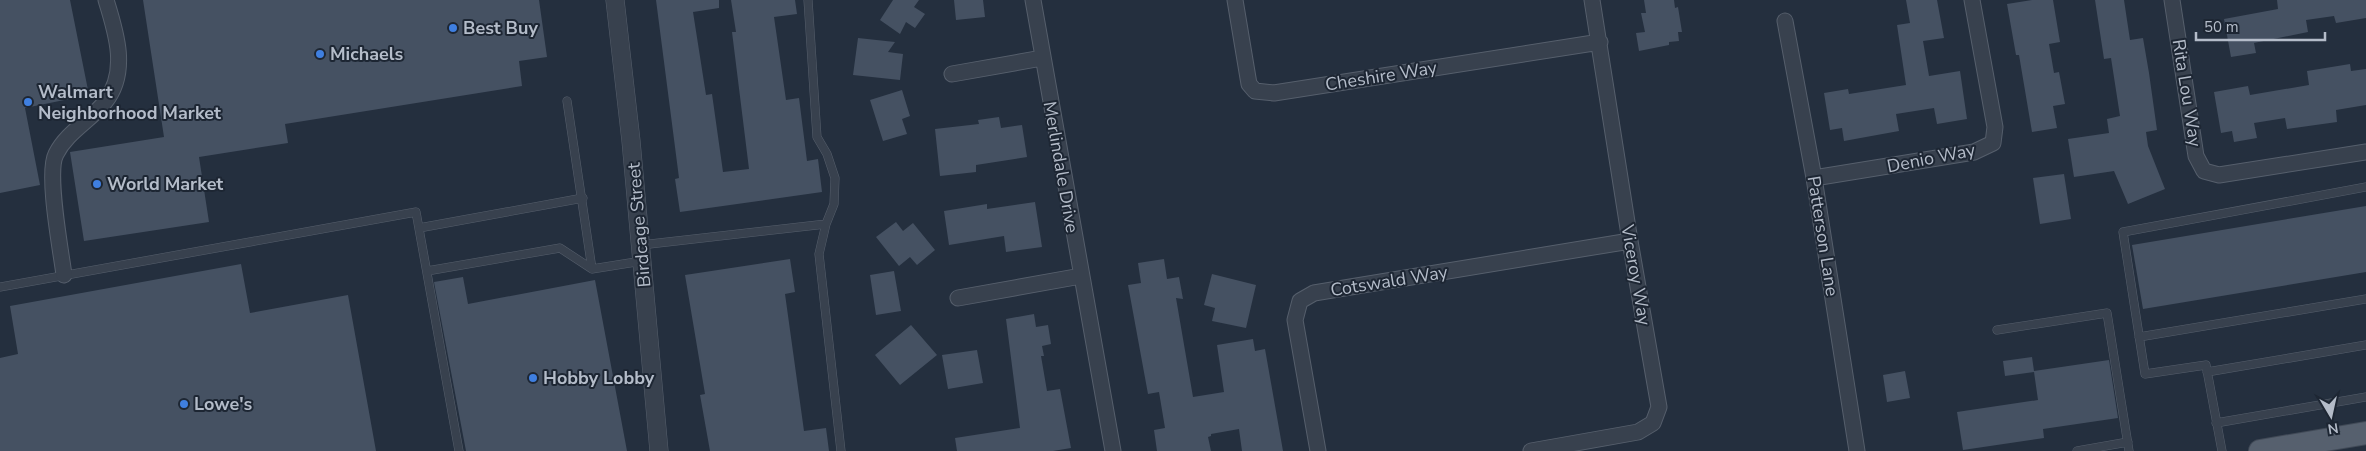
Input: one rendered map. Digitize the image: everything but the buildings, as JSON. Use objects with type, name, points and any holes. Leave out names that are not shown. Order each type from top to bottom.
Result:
[{"type":"main road","points":[[2260,451],[2320,446],[2366,433]]},
{"type":"street","points":[[64,275],[52,176],[55,155],[81,124],[105,102],[114,85],[120,66],[113,24],[106,0]]},
{"type":"street","name":"Birdcage Street","points":[[615,0],[642,253],[659,451]]},
{"type":"street","name":"Merlindale Drive","points":[[1033,0],[1080,276],[1113,451]]},
{"type":"street","name":"Cheshire Way","points":[[1235,0],[1249,84],[1256,91],[1274,93],[1600,42]]},
{"type":"street","name":"Viceroy Way","points":[[1530,451],[1638,432],[1653,423],[1660,408],[1630,241],[1592,0]]},
{"type":"street","name":"Denio Way","points":[[1814,178],[1974,152],[1993,143],[1995,127],[1972,0]]},
{"type":"street","name":"Rita Lou Way","points":[[2172,0],[2196,156],[2204,171],[2219,175],[2366,152]]},
{"type":"street","name":"Patterson Lane","points":[[1785,21],[1814,178],[1857,451]]},
{"type":"street","points":[[952,74],[1042,58]]},
{"type":"street","name":"Cotswald Way","points":[[1318,451],[1296,320],[1300,301],[1314,293],[1630,241]]},
{"type":"street","points":[[958,298],[1080,276]]},
{"type":"lane","points":[[808,0],[816,137],[827,154],[835,178],[834,204],[826,224],[819,254],[840,451]]},
{"type":"lane","points":[[567,101],[583,198],[592,269]]},
{"type":"lane","points":[[2222,451],[2206,365],[2144,374],[2123,232],[2366,188]]},
{"type":"lane","points":[[419,228],[583,198]]},
{"type":"lane","points":[[0,287],[416,212],[460,451]]},
{"type":"lane","points":[[592,269],[642,253],[826,224]]},
{"type":"lane","points":[[427,271],[560,248],[592,269]]},
{"type":"lane","points":[[2139,337],[2366,299]]},
{"type":"lane","points":[[1997,330],[2107,313],[2129,451]]},
{"type":"lane","points":[[2207,372],[2366,346]]},
{"type":"lane","points":[[2216,422],[2366,397]]},
{"type":"lane","points":[[2077,451],[2128,442]]},
{"type":"place","name":"Best Buy","points":[[453,28]]},
{"type":"place","name":"Michaels","points":[[320,54]]},
{"type":"place","name":"Walmart Neighborhood Market","points":[[28,102]]},
{"type":"place","name":"World Market","points":[[97,184]]},
{"type":"place","name":"Hobby Lobby","points":[[533,378]]},
{"type":"place","name":"Lowe's","points":[[184,404]]}]
